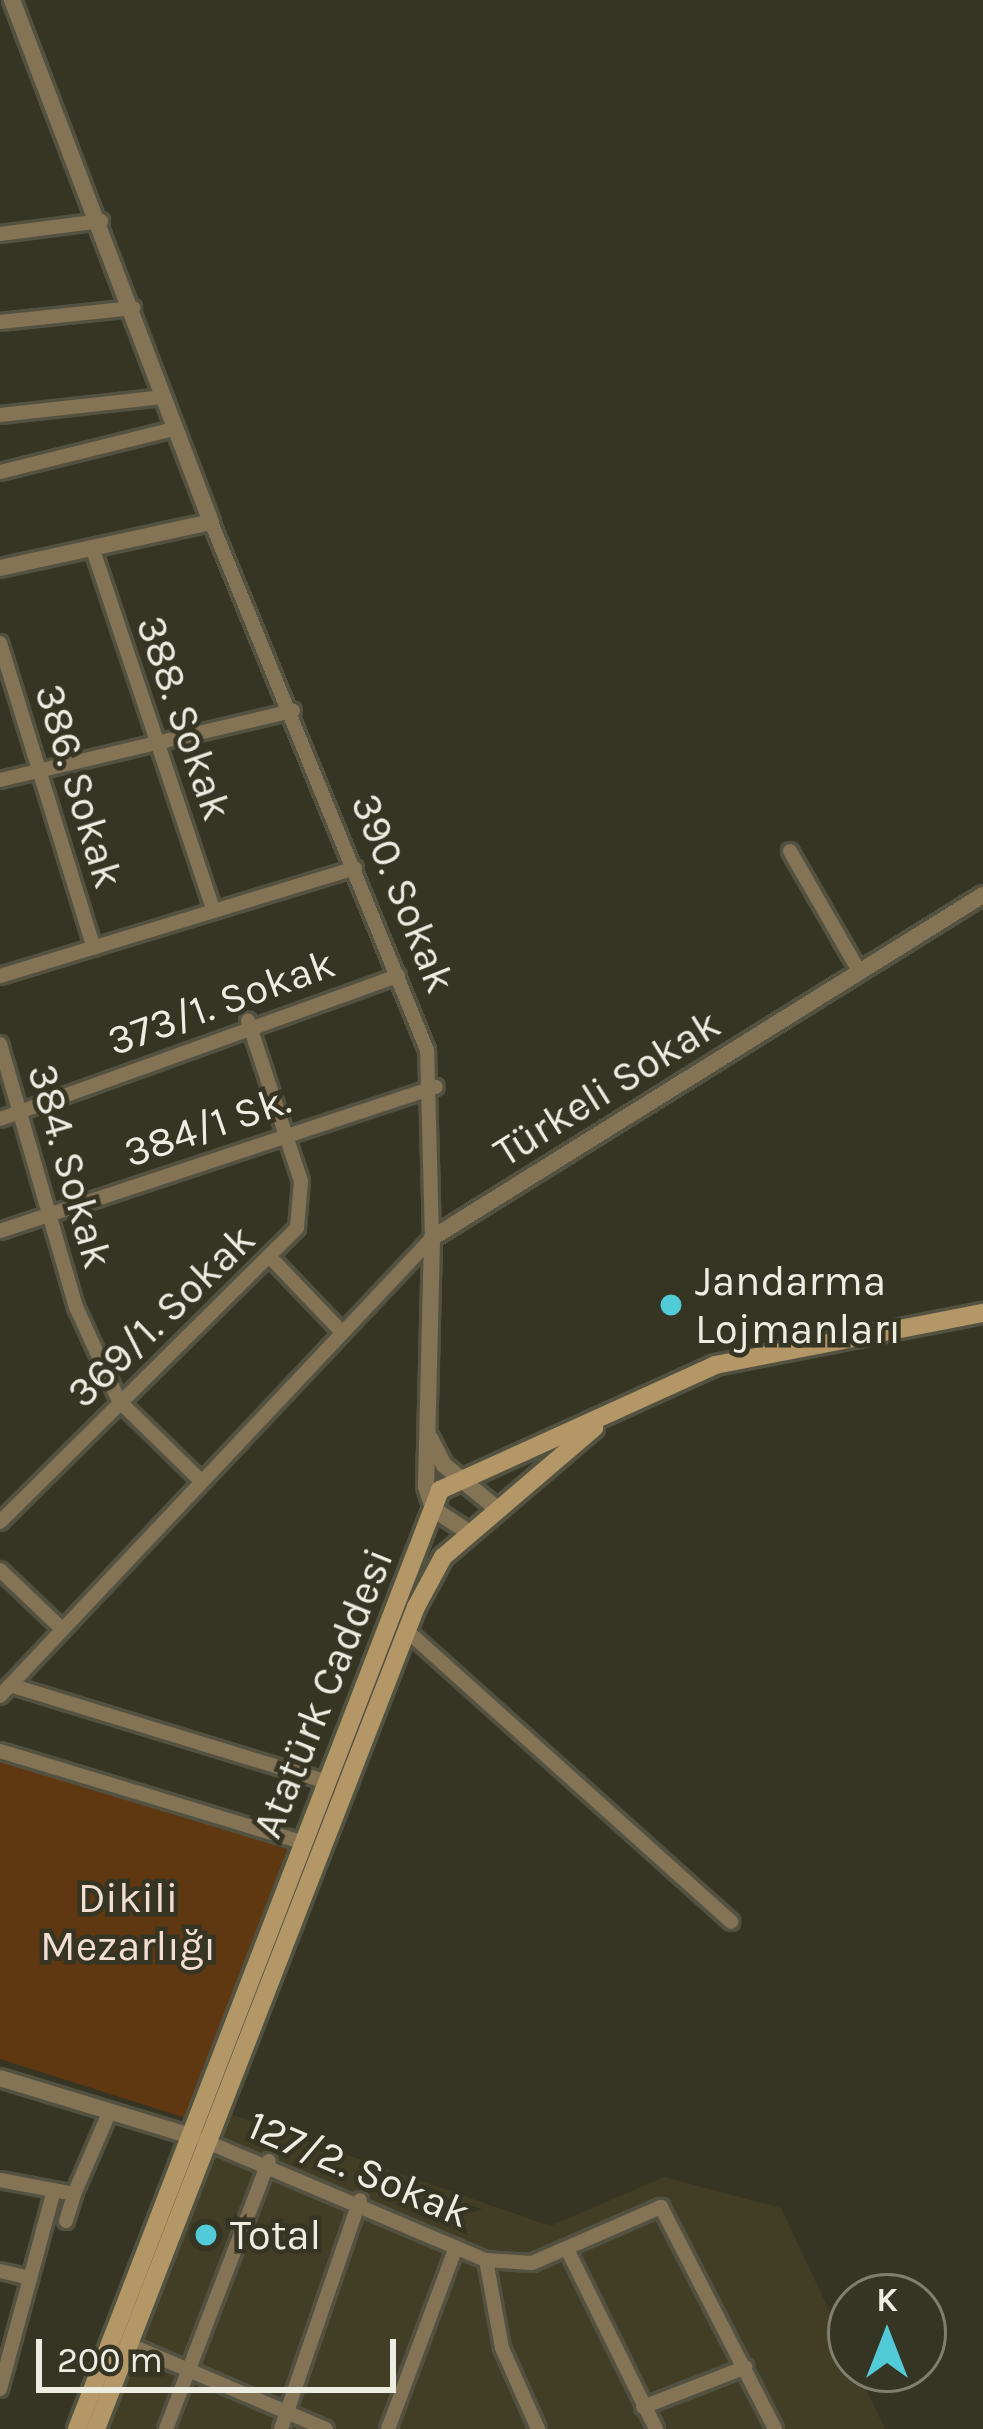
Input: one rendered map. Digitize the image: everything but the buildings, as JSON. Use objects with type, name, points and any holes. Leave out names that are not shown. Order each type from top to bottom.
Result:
[{"type":"main road","name":"Atatürk Caddesi","points":[[96,2429],[130,2345],[301,1842],[433,1509],[464,1476],[672,1384],[760,1351],[983,1313]]},
{"type":"main road","name":"Atatürk Caddesi","points":[[77,2429],[406,1630],[443,1557],[561,1450],[672,1384]]},
{"type":"street","name":"390. Sokak","points":[[12,0],[101,221],[174,429],[398,976],[436,1088],[432,1238]]},
{"type":"street","points":[[1,232],[101,221]]},
{"type":"street","points":[[0,322],[133,308]]},
{"type":"street","points":[[0,416],[162,397]]},
{"type":"street","points":[[0,472],[174,429]]},
{"type":"street","points":[[0,568],[211,522]]},
{"type":"street","name":"388. Sokak","points":[[92,547],[214,911]]},
{"type":"street","name":"386. Sokak","points":[[0,643],[94,948]]},
{"type":"street","points":[[0,780],[293,711]]},
{"type":"street","points":[[790,851],[859,971]]},
{"type":"street","points":[[0,976],[355,868]]},
{"type":"street","name":"Türkeli Sokak","points":[[432,1238],[983,895]]},
{"type":"street","name":"373/1. Sokak","points":[[0,1119],[248,1021],[398,976]]},
{"type":"street","points":[[248,1021],[285,1132]]},
{"type":"street","name":"384. Sokak","points":[[2,1053],[52,1214],[119,1401],[200,1480]]},
{"type":"street","name":"384/1 Sk.","points":[[0,1231],[285,1132],[436,1088]]},
{"type":"street","name":"369/1. Sokak","points":[[0,1522],[269,1256],[306,1201],[285,1132]]},
{"type":"street","points":[[328,1782],[5,1691],[340,1330],[432,1238]]},
{"type":"street","points":[[432,1238],[428,1432],[433,1509],[470,1533]]},
{"type":"street","points":[[269,1256],[340,1330]]},
{"type":"street","points":[[428,1432],[495,1507]]},
{"type":"street","points":[[0,1570],[61,1628]]},
{"type":"street","points":[[406,1630],[731,1922]]},
{"type":"street","points":[[0,1751],[301,1842]]},
{"type":"street","points":[[0,2078],[200,2139]]},
{"type":"street","points":[[66,2222],[110,2111]]},
{"type":"street","name":"127/2. Sokak","points":[[200,2139],[360,2200],[486,2260],[532,2263],[661,2206],[746,2367]]},
{"type":"street","points":[[166,2429],[269,2162]]},
{"type":"street","points":[[0,2180],[74,2194]]},
{"type":"street","points":[[1,2382],[54,2190]]},
{"type":"street","points":[[281,2429],[360,2200]]},
{"type":"street","points":[[388,2429],[456,2247]]},
{"type":"street","points":[[567,2249],[656,2429]]},
{"type":"street","name":"127/2. Sokak","points":[[486,2260],[502,2348],[538,2429]]},
{"type":"street","points":[[0,2271],[31,2278]]},
{"type":"street","points":[[130,2345],[326,2429]]},
{"type":"street","points":[[643,2407],[746,2367],[775,2429]]},
{"type":"shaded area","points":[[208,2106],[550,2226],[664,2177],[781,2208],[827,2306],[827,2393],[868,2393],[885,2429],[80,2429]]},
{"type":"green space","name":"Dikili Mezarlığı","points":[[0,1751],[294,1840],[192,2120],[0,2059]]},
{"type":"place","name":"Jandarma Lojmanları","points":[[671,1305]]},
{"type":"place","name":"Total","points":[[206,2235]]}]
